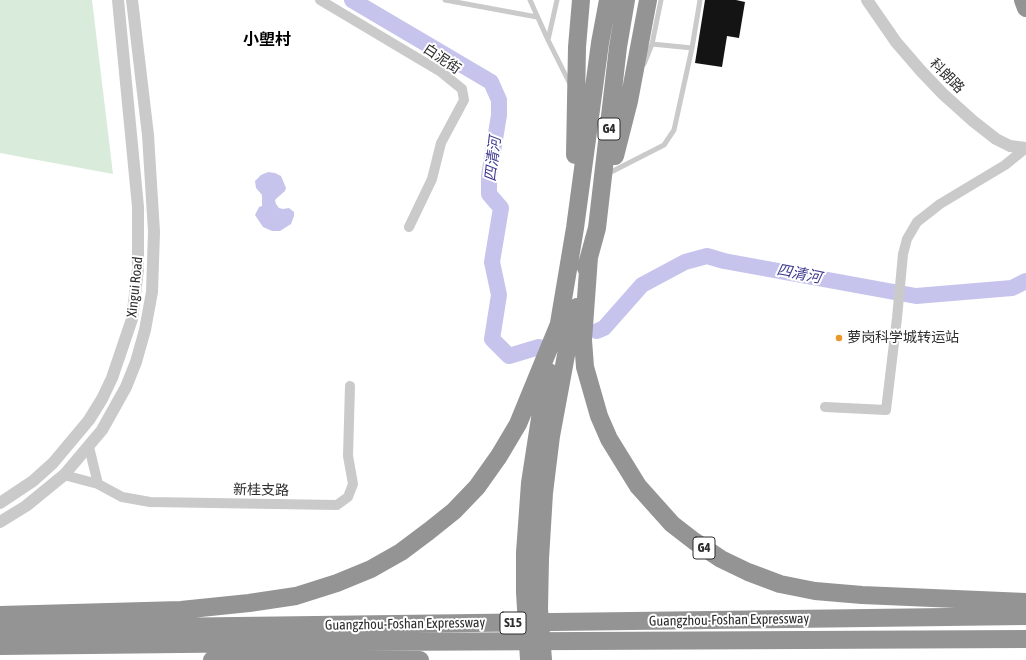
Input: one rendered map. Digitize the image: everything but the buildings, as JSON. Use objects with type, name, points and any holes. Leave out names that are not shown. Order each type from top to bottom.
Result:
[{"type":"highway","points":[[575,228],[577,47],[581,0]]},
{"type":"highway","name":"G4","points":[[529,660],[525,592],[532,556],[530,483],[541,412],[559,324],[575,228],[600,43],[608,0]]},
{"type":"highway","name":"G4","points":[[626,0],[618,47],[597,228],[589,257],[584,340],[586,367],[599,416],[609,438],[638,486],[672,524],[694,541],[721,559],[748,572],[780,584],[815,591],[862,595],[1026,602]]},
{"type":"highway","points":[[597,228],[629,101],[648,0]]},
{"type":"highway","points":[[543,660],[539,609],[532,556],[544,493],[551,436],[566,355],[589,257]]},
{"type":"highway","points":[[0,615],[181,610],[249,603],[296,596],[337,583],[372,569],[401,552],[429,531],[454,510],[477,487],[499,456],[518,424],[559,324]]},
{"type":"highway","name":"Guangzhou-Foshan Expressway","points":[[0,629],[1026,616]]},
{"type":"highway","name":"Guangzhou-Foshan Expressway","points":[[0,646],[361,642],[1026,639]]},
{"type":"highway","points":[[212,660],[420,660]]},
{"type":"street","name":"Xingui Road","points":[[0,503],[33,481],[53,463],[89,420],[102,399],[112,378],[132,319],[138,269],[138,207],[118,0]]},
{"type":"street","name":"Xingui Road","points":[[0,522],[26,506],[64,475],[102,430],[116,407],[128,381],[136,362],[145,330],[152,292],[154,232],[148,135],[132,0]]},
{"type":"street","name":"白泥街","points":[[320,0],[441,72],[462,89],[464,100],[441,144],[432,179],[409,227]]},
{"type":"street","name":"科朗路","points":[[867,0],[896,42],[921,71],[972,121],[996,139],[1010,146],[1026,148]]},
{"type":"street","points":[[825,407],[886,410],[898,312],[903,254],[907,239],[916,222],[940,204],[1005,165],[1026,148]]},
{"type":"street","name":"新桂支路","points":[[64,475],[98,484],[122,497],[150,502],[337,505],[348,497],[353,484],[348,456],[350,386]]},
{"type":"street","points":[[89,447],[98,484]]},
{"type":"lane","points":[[445,0],[538,17]]},
{"type":"lane","points":[[530,0],[562,71],[577,96]]},
{"type":"lane","points":[[548,40],[557,0]]},
{"type":"lane","points":[[629,101],[652,44],[661,0]]},
{"type":"lane","points":[[611,172],[664,145],[674,130],[692,48],[700,0]]},
{"type":"lane","points":[[652,44],[692,48]]},
{"type":"green space","points":[[0,0],[92,0],[113,174],[0,153]]},
{"type":"water","points":[[268,172],[281,176],[286,188],[285,191],[275,200],[276,204],[279,208],[289,208],[294,212],[291,224],[280,231],[272,231],[263,227],[255,215],[259,207],[262,206],[262,195],[256,188],[255,181],[261,175]]},
{"type":"waterway","name":"四清河","points":[[352,0],[491,82],[499,100],[499,115],[489,176],[489,194],[501,208],[492,262],[499,295],[492,339],[509,356],[539,347]]},
{"type":"waterway","name":"四清河","points":[[597,331],[604,328],[642,285],[685,262],[707,256],[724,261],[916,296],[1012,288],[1026,281]]},
{"type":"place","name":"萝岗科学城转运站","points":[[839,338]]},
{"type":"district","name":"小塱村","points":[[267,40]]}]
